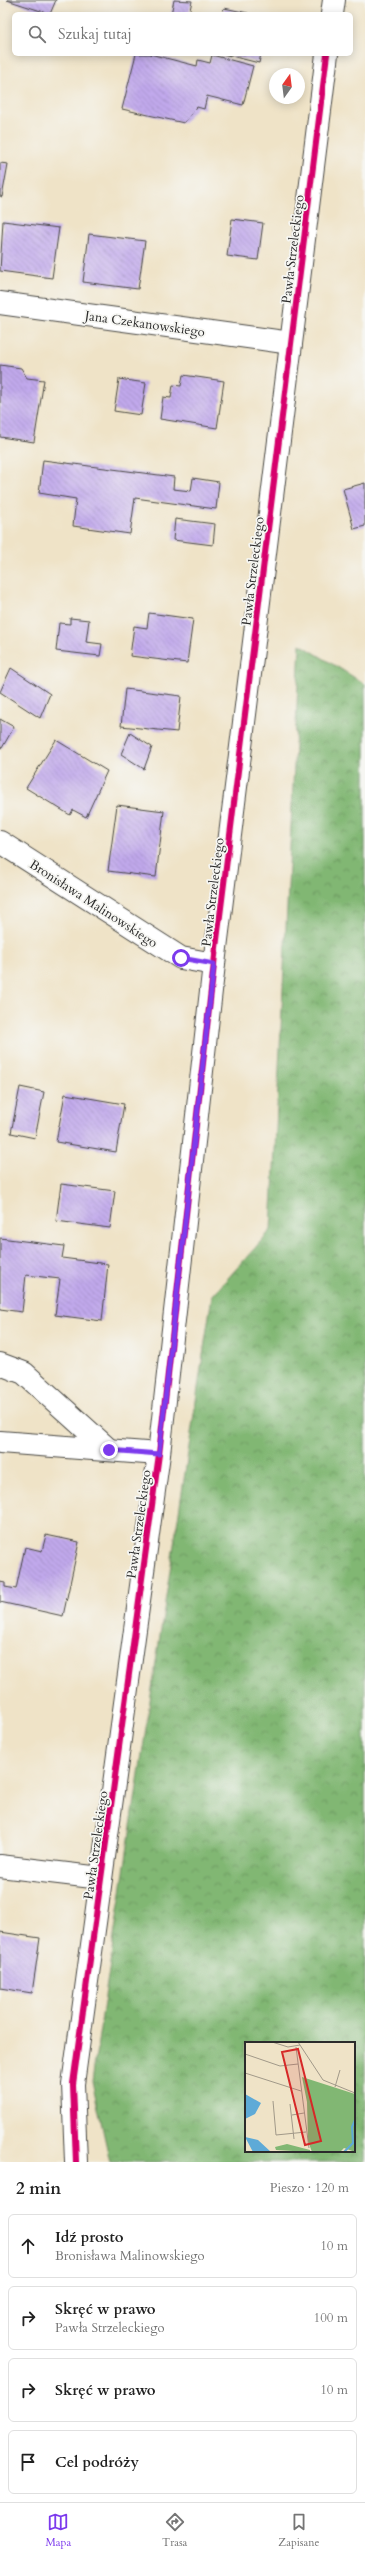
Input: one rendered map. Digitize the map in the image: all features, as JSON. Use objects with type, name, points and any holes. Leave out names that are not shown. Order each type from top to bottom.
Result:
[{"type":"street","points":[[332,12],[334,0]]},
{"type":"street","name":"Pawła Strzeleckiego","points":[[76,2162],[73,2084],[159,1454],[214,964],[327,56]]},
{"type":"street","name":"Jana Czekanowskiego","points":[[0,303],[291,343]]},
{"type":"street","name":"Bronisława Malinowskiego","points":[[0,842],[181,958],[214,964]]},
{"type":"street","points":[[0,1364],[24,1373],[109,1450]]},
{"type":"street","points":[[0,1442],[159,1454]]},
{"type":"street","points":[[0,1866],[101,1878]]},
{"type":"green space","points":[[300,644],[365,684],[365,2162],[110,2162],[92,2081],[212,1296],[271,1230]]},
{"type":"building","points":[[7,0],[56,0],[51,12],[44,12]]},
{"type":"building","points":[[174,0],[192,1],[189,12],[171,12]]},
{"type":"building","points":[[224,8],[243,12],[223,12]]},
{"type":"building","points":[[135,56],[158,56],[197,66],[198,60],[210,63],[212,56],[216,56],[253,66],[243,105],[207,96],[204,109],[197,107],[184,123],[122,109]]},
{"type":"building","points":[[231,56],[261,56],[259,63]]},
{"type":"building","points":[[0,163],[8,164],[2,197],[0,196]]},
{"type":"building","points":[[232,219],[263,223],[258,260],[227,256]]},
{"type":"building","points":[[3,221],[59,228],[52,278],[0,271]]},
{"type":"building","points":[[89,234],[145,241],[138,289],[83,282]]},
{"type":"building","points":[[0,365],[21,368],[27,378],[44,380],[34,442],[0,437]]},
{"type":"building","points":[[183,375],[224,381],[217,428],[160,419],[163,397],[171,398],[173,385],[181,386]]},
{"type":"building","points":[[119,379],[146,383],[141,415],[114,411]]},
{"type":"building","points":[[43,460],[174,477],[173,489],[191,491],[193,478],[219,482],[216,509],[135,498],[130,534],[73,526],[76,499],[39,493]]},
{"type":"building","points":[[365,483],[365,526],[354,529],[343,489]]},
{"type":"building","points":[[175,519],[215,524],[213,545],[173,540]]},
{"type":"building","points":[[149,613],[193,619],[187,663],[130,656],[134,626],[147,628]]},
{"type":"building","points":[[70,618],[89,620],[86,642],[102,644],[100,656],[56,651],[59,623],[70,624]]},
{"type":"building","points":[[11,668],[50,694],[40,718],[0,692]]},
{"type":"building","points":[[125,689],[181,696],[177,732],[121,726]]},
{"type":"building","points":[[0,719],[14,727],[2,748],[0,747]]},
{"type":"building","points":[[130,733],[152,747],[144,769],[121,754]]},
{"type":"building","points":[[56,740],[107,771],[86,817],[73,810],[70,815],[26,788]]},
{"type":"building","points":[[117,805],[164,811],[156,877],[108,871]]},
{"type":"building","points":[[20,1087],[44,1092],[35,1138],[11,1133]]},
{"type":"building","points":[[65,1094],[124,1104],[116,1152],[56,1142]]},
{"type":"building","points":[[61,1184],[115,1191],[110,1228],[56,1221]]},
{"type":"building","points":[[0,1238],[64,1246],[62,1258],[108,1264],[102,1321],[55,1315],[60,1279],[26,1275],[22,1312],[0,1309]]},
{"type":"building","points":[[46,1535],[79,1542],[63,1616],[0,1602],[0,1582],[5,1583],[5,1587],[16,1589],[25,1547],[42,1551]]},
{"type":"building","points":[[0,1932],[40,1938],[32,1993],[0,1988]]},
{"type":"cycle path","points":[[76,2162],[73,2084],[159,1454],[214,964],[327,56]]},
{"type":"route","points":[[109,1450],[159,1454],[214,964],[181,958]]}]
